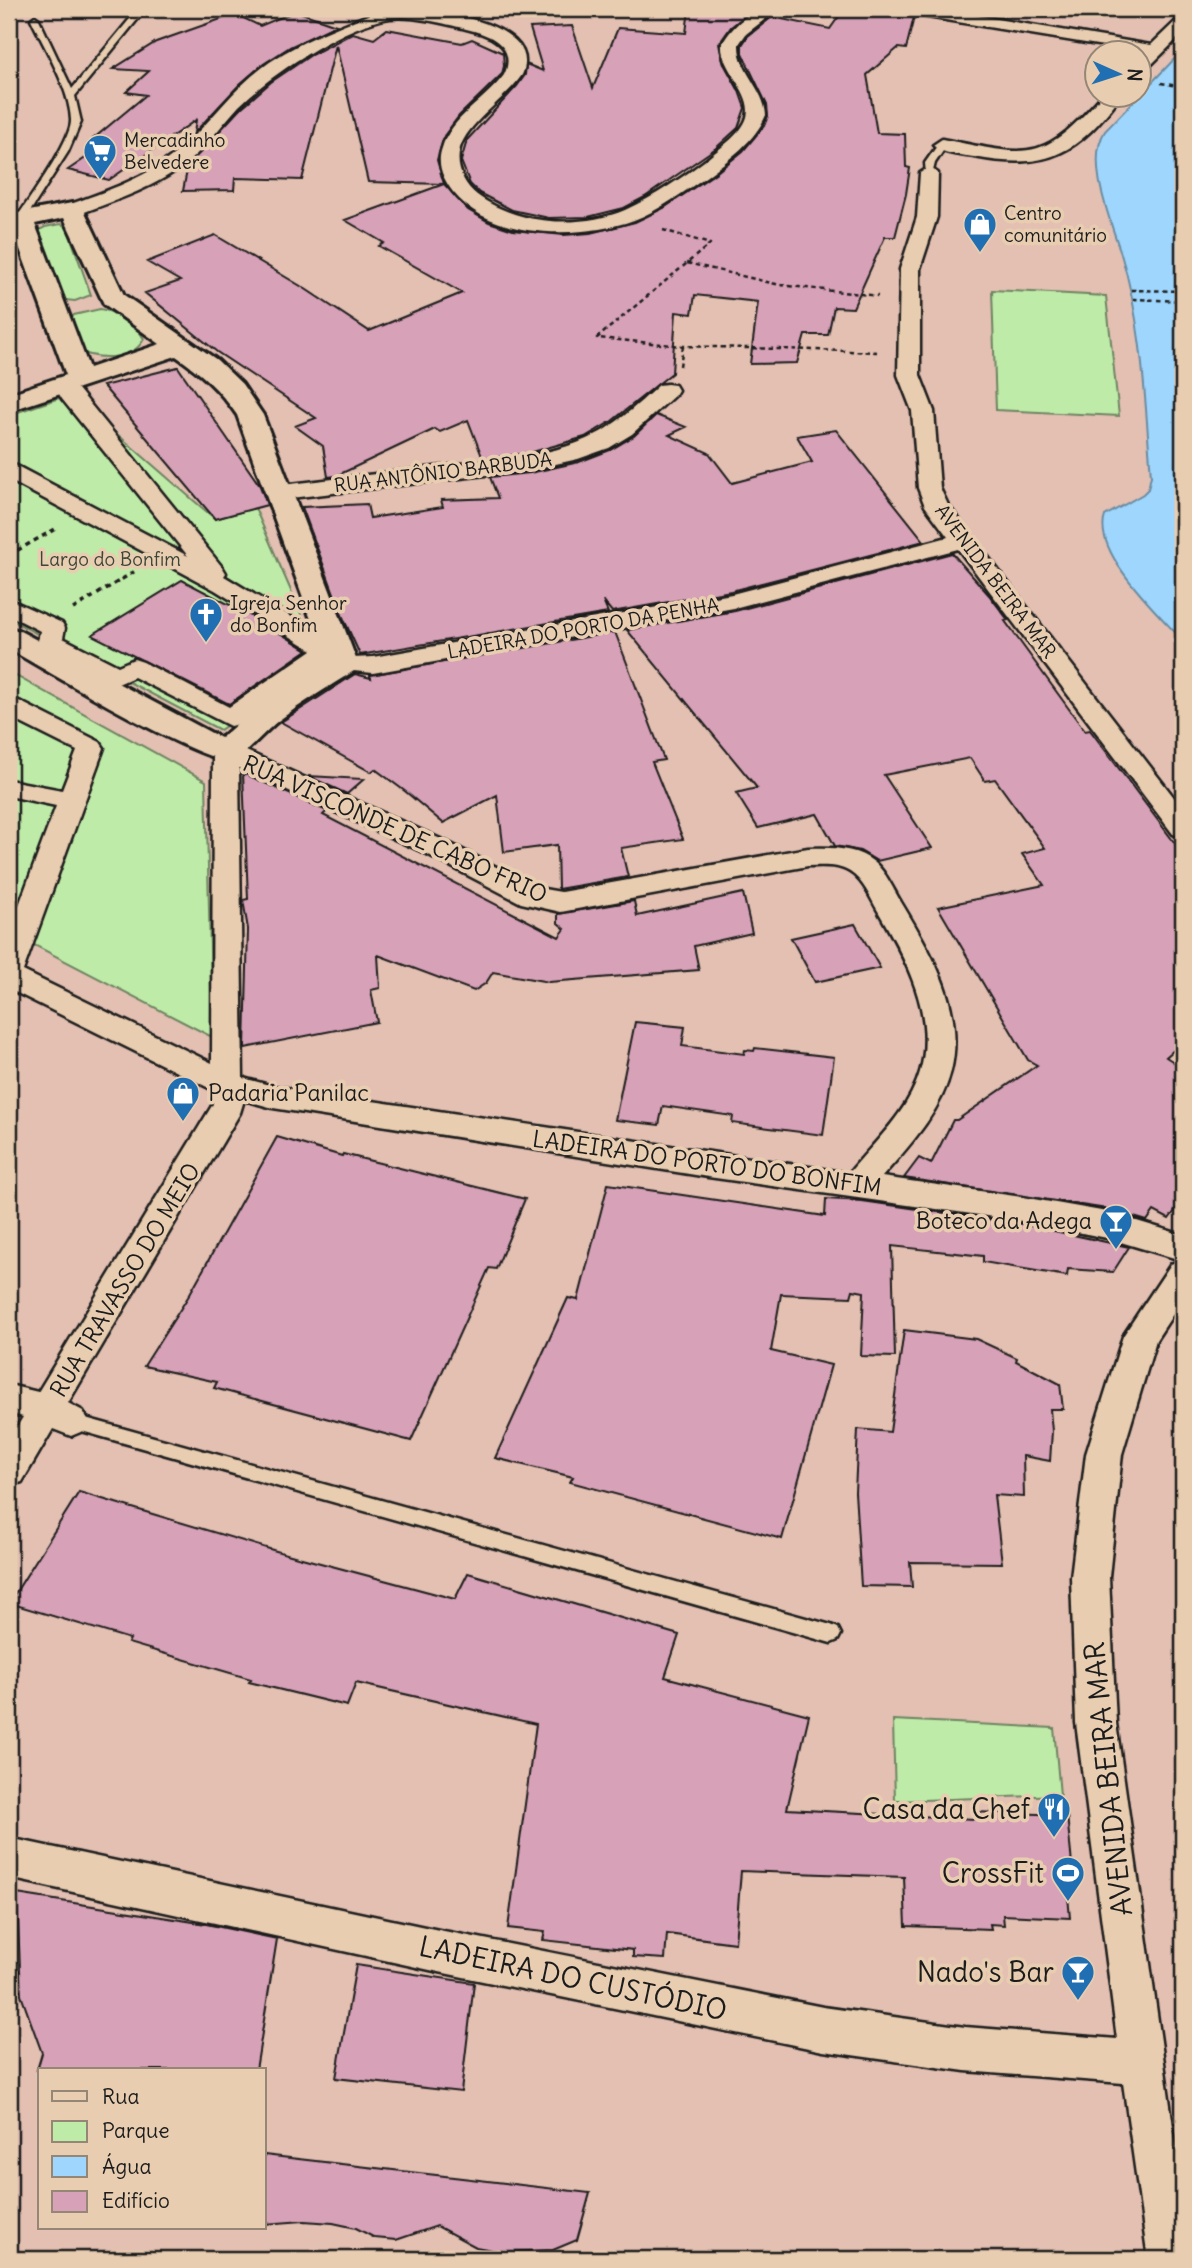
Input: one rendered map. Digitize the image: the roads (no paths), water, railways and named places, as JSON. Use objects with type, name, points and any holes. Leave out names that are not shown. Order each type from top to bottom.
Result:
[{"type":"street","points":[[9,637],[183,732],[226,752],[243,732],[265,715],[343,664],[282,492],[250,415],[233,390],[180,346],[83,307],[15,219],[72,210],[120,193],[181,158],[240,96],[292,55],[334,33],[397,11],[473,24],[496,33],[514,47],[518,61],[514,74],[461,131],[450,149],[449,166],[456,185],[472,200],[495,215],[522,223],[578,226],[621,218],[660,199],[736,146],[750,132],[757,116],[756,102],[731,60],[729,47],[734,36],[770,9]]},
{"type":"street","points":[[909,9],[1155,51],[1183,24]]},
{"type":"street","points":[[942,145],[1005,155],[1044,154],[1068,141],[1100,108]]},
{"type":"street","name":"AVENIDA BEIRA MAR","points":[[929,173],[927,217],[910,268],[909,299],[911,382],[926,426],[929,488],[937,506],[1183,828]]},
{"type":"street","points":[[72,210],[83,307],[75,386],[224,585]]},
{"type":"street","points":[[9,403],[75,386],[180,346]]},
{"type":"street","name":"RUA ANTÔNIO BARBUDA","points":[[282,492],[529,463],[570,454],[601,443],[624,429],[667,390]]},
{"type":"street","points":[[9,471],[224,585],[329,650],[230,718],[134,667],[118,677],[50,641],[53,628],[9,606]]},
{"type":"street","name":"LADEIRA DO PORTO DA PENHA","points":[[343,664],[373,665],[722,603],[964,540]]},
{"type":"street","points":[[9,970],[91,748],[10,707]]},
{"type":"street","name":"RUA TRAVASSO DO MEIO","points":[[9,1471],[59,1415],[229,1105],[226,1047],[226,752]]},
{"type":"street","name":"RUA VISCONDE DE CABO FRIO","points":[[226,752],[546,901],[576,900],[808,857],[846,857],[862,864],[871,875],[927,975],[938,1009],[941,1046],[937,1076],[922,1105],[856,1186]]},
{"type":"street","points":[[9,788],[72,801]]},
{"type":"street","name":"LADEIRA DO PORTO DO BONFIM","points":[[9,977],[229,1085],[273,1097],[708,1166],[1107,1225],[1183,1248]]},
{"type":"street","name":"AVENIDA BEIRA MAR","points":[[1171,2259],[1096,1723],[1090,1577],[1104,1454],[1132,1362],[1140,1336],[1183,1273]]},
{"type":"street","points":[[9,1399],[59,1415]]},
{"type":"street","name":"LADEIRA DO CUSTÓDIO","points":[[9,1858],[453,1954],[823,2029],[965,2049],[1143,2063]]},
{"type":"lane","points":[[71,96],[142,9]]},
{"type":"lane","points":[[15,219],[63,152],[76,122],[71,96],[35,19]]},
{"type":"lane","points":[[929,173],[930,163],[942,145]]},
{"type":"lane","points":[[59,1415],[831,1634]]},
{"type":"water","points":[[1183,50],[1183,641],[1145,600],[1118,565],[1104,531],[1105,516],[1143,494],[1148,489],[1151,476],[1142,364],[1134,309],[1121,254],[1106,209],[1098,159],[1105,131],[1127,108],[1154,108],[1154,80]]},
{"type":"place","name":"Mercadinho Belvedere","points":[[100,181]]},
{"type":"place","name":"Centro comunitário","points":[[980,254]]},
{"type":"place","name":"Igreja Senhor do Bonfim","points":[[206,644]]},
{"type":"place","name":"Padaria Panilac","points":[[183,1123]]},
{"type":"place","name":"Boteco da Adega","points":[[1116,1251]]},
{"type":"place","name":"Casa da Chef","points":[[1054,1839]]},
{"type":"place","name":"CrossFit","points":[[1068,1903]]},
{"type":"place","name":"Nado's Bar","points":[[1078,2002]]},
{"type":"park label","name":"Largo do Bonfim","points":[[110,559]]}]
